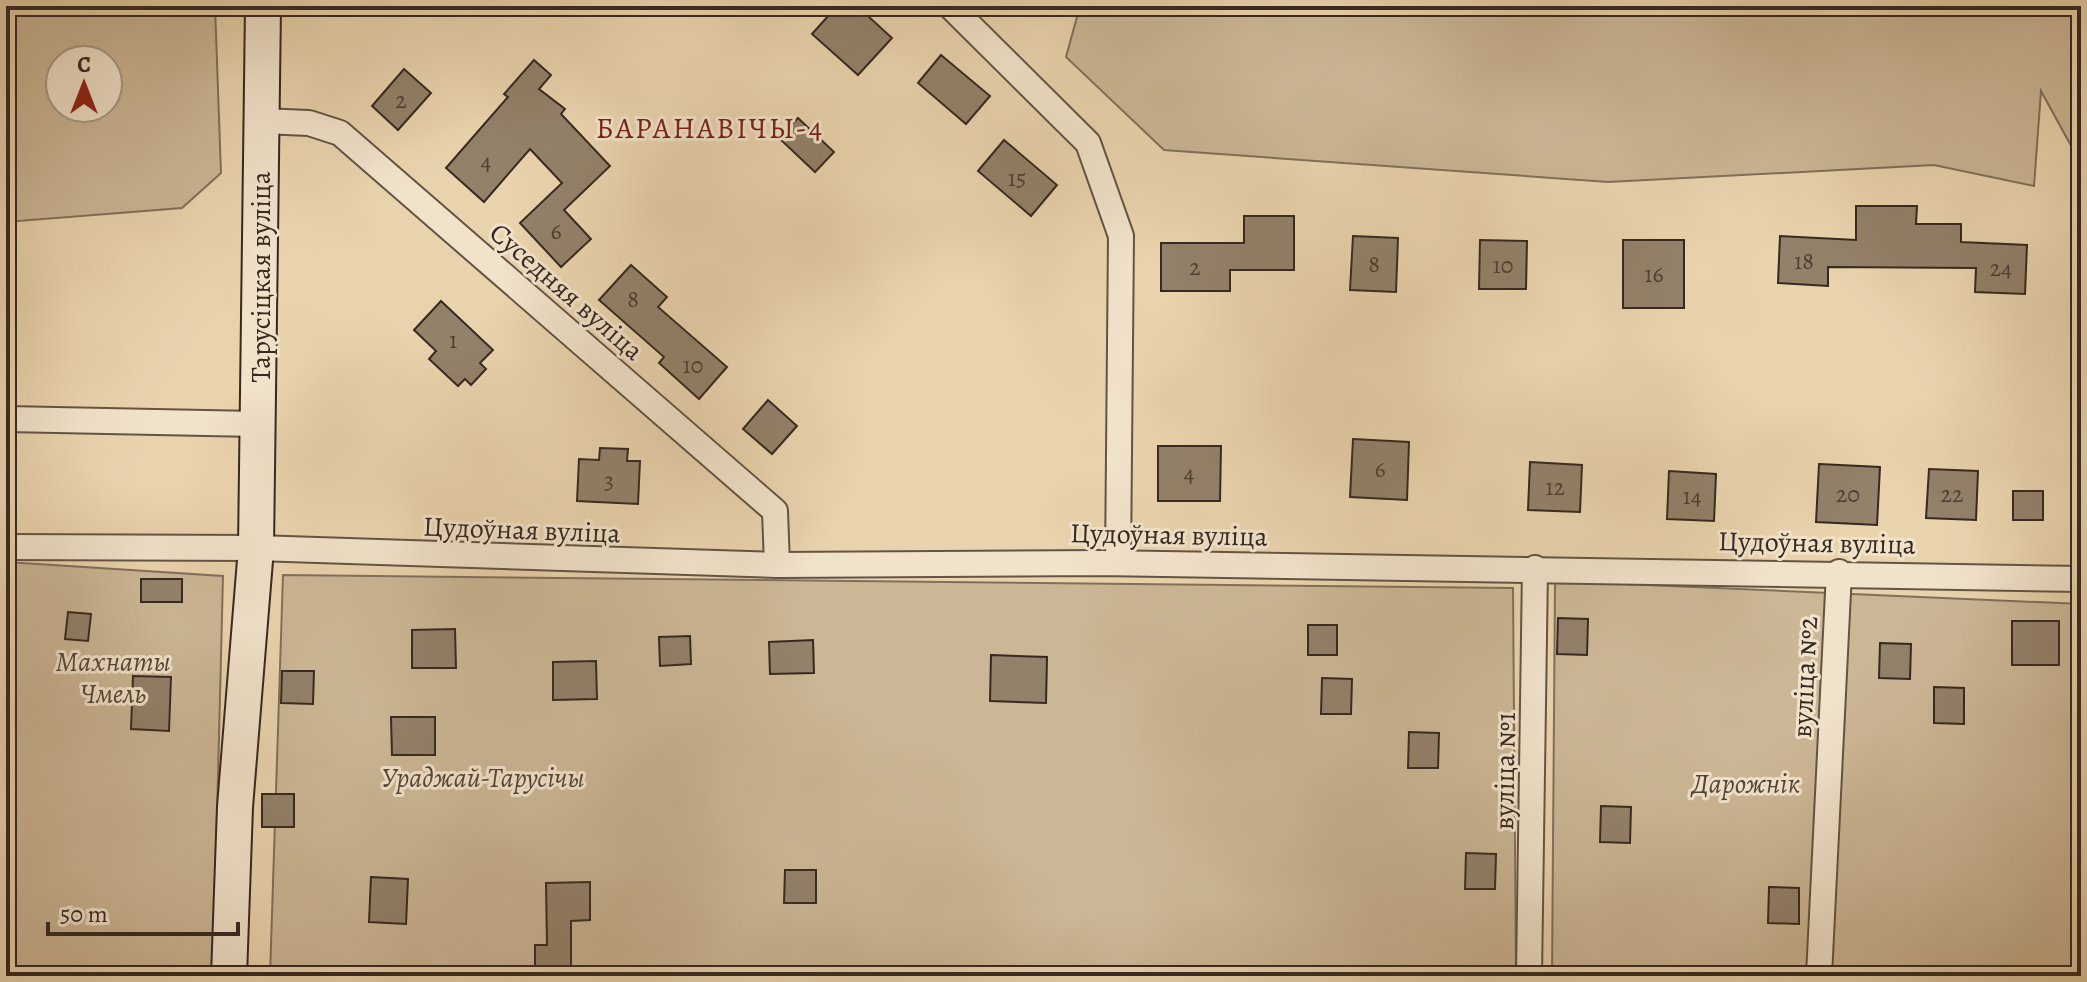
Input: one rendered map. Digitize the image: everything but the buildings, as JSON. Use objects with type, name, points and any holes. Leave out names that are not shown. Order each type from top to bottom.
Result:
[{"type":"street","name":"Тарусіцкая вуліца","points":[[229,976],[235,807],[256,548],[263,6]]},
{"type":"street","points":[[950,6],[1088,143],[1121,236],[1118,563]]},
{"type":"street","name":"Суседняя вуліца","points":[[261,121],[309,123],[340,133],[775,511],[777,565]]},
{"type":"street","points":[[6,419],[259,424]]},
{"type":"street","name":"Цудоўная вуліца","points":[[6,547],[256,548],[777,565],[1118,563],[1839,572],[2081,579]]},
{"type":"street","name":"вуліца №1","points":[[1529,976],[1535,568]]},
{"type":"street","name":"вуліца №2","points":[[1819,976],[1839,572]]},
{"type":"green space","points":[[6,6],[215,6],[221,173],[182,208],[6,222]]},
{"type":"green space","points":[[1080,6],[2081,6],[2081,164],[2041,91],[2034,186],[1934,165],[1608,182],[1164,150],[1066,57]]},
{"type":"green space","name":"Махнаты Чмель","points":[[6,562],[223,576],[213,976],[6,976]]},
{"type":"green space","name":"Ураджай-Тарусічы","points":[[283,575],[1513,588],[1516,976],[270,976]]},
{"type":"green space","name":"Дарожнік","points":[[1555,581],[2081,604],[2081,976],[1552,976]]},
{"type":"district","name":"БАРАНАВІЧЫ-4","points":[[710,128]]}]
